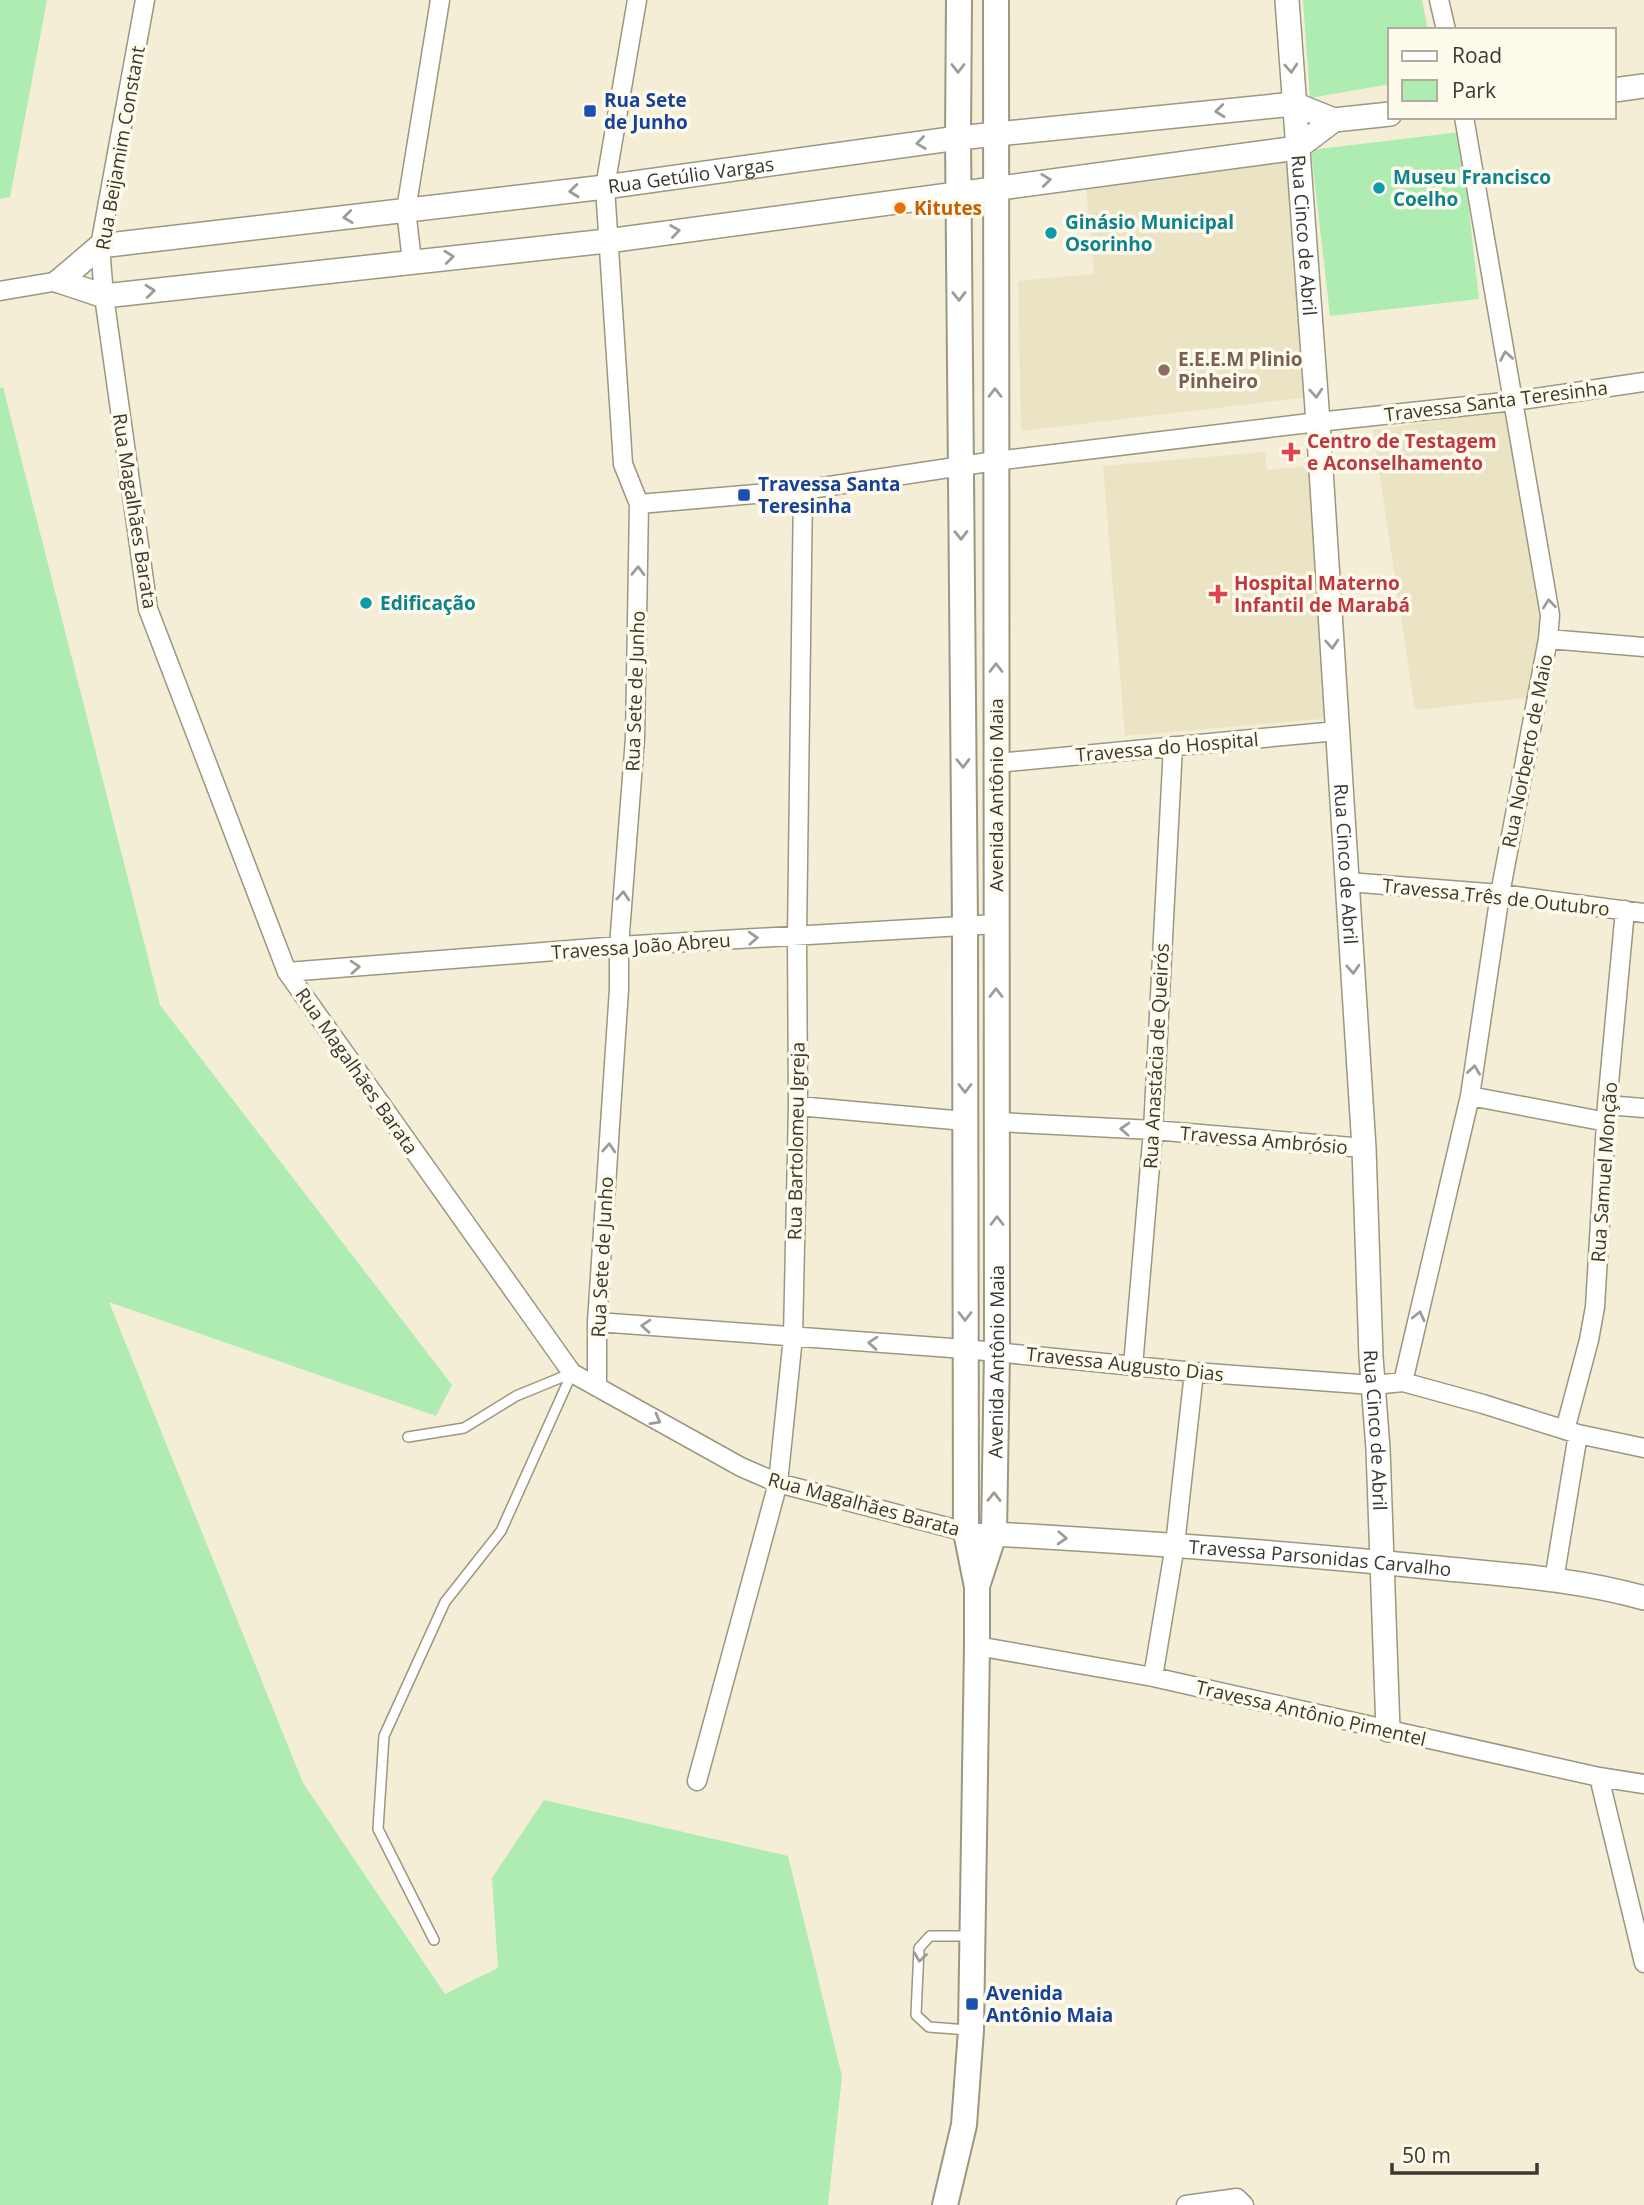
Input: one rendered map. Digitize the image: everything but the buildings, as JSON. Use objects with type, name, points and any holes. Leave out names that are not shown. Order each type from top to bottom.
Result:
[{"type":"main road","name":"Avenida Antônio Maia","points":[[944,2205],[964,2125],[971,2030],[977,1646],[977,1587],[966,1532],[959,0]]},
{"type":"main road","name":"Avenida Antônio Maia","points":[[977,1587],[994,1534],[997,1352],[996,0]]},
{"type":"street","name":"Rua Beijamim Constant","points":[[104,296],[100,246],[145,0]]},
{"type":"street","points":[[412,261],[406,210],[440,0]]},
{"type":"street","name":"Rua Sete de Junho","points":[[597,1387],[597,1322],[620,989],[619,946],[635,738],[639,504],[623,464],[605,187],[637,0]]},
{"type":"street","name":"Rua Cinco de Abril","points":[[1287,0],[1318,422],[1364,1149],[1388,1730]]},
{"type":"street","points":[[1439,0],[1446,28]]},
{"type":"street","points":[[1616,90],[1644,86]]},
{"type":"street","name":"Rua Getúlio Vargas","points":[[100,246],[605,187],[996,134],[1294,104],[1334,120],[1388,114]]},
{"type":"street","name":"Rua Norberto de Maio","points":[[1403,1382],[1470,1096],[1500,894],[1548,639],[1550,615],[1464,119]]},
{"type":"street","points":[[0,291],[60,281],[104,296],[607,241],[1297,148],[1334,120]]},
{"type":"street","points":[[60,281],[100,246]]},
{"type":"street","name":"Rua Magalhães Barata","points":[[104,296],[148,609],[287,972],[572,1373],[741,1467],[778,1483],[966,1532],[994,1534]]},
{"type":"street","name":"Travessa Santa Teresinha","points":[[639,504],[803,490],[995,461],[1514,401],[1644,382]]},
{"type":"street","name":"Rua Bartolomeu Igreja","points":[[697,1781],[778,1483],[793,1337],[798,1105],[797,936],[803,490]]},
{"type":"street","points":[[1548,639],[1644,647]]},
{"type":"street","name":"Travessa do Hospital","points":[[997,763],[1337,731]]},
{"type":"street","name":"Rua Anastácia de Queirós","points":[[1133,1366],[1153,1130],[1173,746]]},
{"type":"street","name":"Travessa Três de Outubro","points":[[1348,882],[1500,894],[1644,913]]},
{"type":"street","name":"Rua Samuel Monção","points":[[1554,1580],[1571,1432],[1595,1307],[1607,1113],[1625,910]]},
{"type":"street","name":"Travessa João Abreu","points":[[287,972],[619,946],[996,925]]},
{"type":"street","points":[[1470,1096],[1607,1113],[1644,1108]]},
{"type":"street","points":[[798,1105],[965,1121]]},
{"type":"street","name":"Travessa Ambrósio","points":[[997,1122],[1153,1130],[1364,1149]]},
{"type":"street","name":"Travessa Augusto Dias","points":[[597,1322],[965,1349],[1194,1372],[1373,1385],[1403,1382],[1571,1432],[1644,1448]]},
{"type":"street","points":[[1153,1677],[1175,1545],[1194,1372]]},
{"type":"street","name":"Travessa Parsonidas Carvalho","points":[[994,1534],[1175,1545],[1383,1563],[1554,1580],[1644,1598]]},
{"type":"street","name":"Travessa Antônio Pimentel","points":[[977,1646],[1153,1677],[1599,1777],[1644,1784]]},
{"type":"street","points":[[1599,1777],[1644,1963]]},
{"type":"street","points":[[1186,2205],[1237,2198],[1244,2205]]},
{"type":"lane","points":[[408,1437],[464,1428],[516,1396],[572,1373]]},
{"type":"lane","points":[[434,1940],[377,1829],[383,1736],[445,1602],[500,1531],[572,1373]]},
{"type":"lane","points":[[971,2030],[929,2028],[916,2015],[919,1948],[930,1936],[973,1936]]},
{"type":"shaded area","points":[[1289,160],[1310,397],[1021,431],[1018,281],[1094,274],[1086,187]]},
{"type":"shaded area","points":[[1505,411],[1544,631],[1532,697],[1415,710],[1373,430]]},
{"type":"shaded area","name":"Hospital Materno Infantil de Marabá","points":[[1265,452],[1267,470],[1312,466],[1332,718],[1125,736],[1103,466]]},
{"type":"green space","points":[[0,0],[47,0],[10,197],[0,199]]},
{"type":"green space","points":[[1303,0],[1422,0],[1428,28],[1388,28],[1388,84],[1310,98]]},
{"type":"green space","points":[[1460,132],[1479,299],[1330,316],[1311,150]]},
{"type":"green space","points":[[3,387],[160,1005],[452,1385],[436,1416],[109,1302],[303,1783],[445,1994],[498,1968],[492,1878],[544,1800],[788,1856],[842,2076],[828,2205],[0,2205],[0,388]]},
{"type":"place","name":"Rua Sete de Junho","points":[[590,111]]},
{"type":"place","name":"Museu Francisco Coelho","points":[[1379,188]]},
{"type":"place","name":"Kitutes","points":[[900,208]]},
{"type":"place","name":"Ginásio Municipal Osorinho","points":[[1051,233]]},
{"type":"place","name":"E.E.E.M Plinio Pinheiro","points":[[1164,370]]},
{"type":"place","name":"Centro de Testagem e Aconselhamento","points":[[1291,452]]},
{"type":"place","name":"Travessa Santa Teresinha","points":[[744,495]]},
{"type":"place","name":"Hospital Materno Infantil de Marabá","points":[[1218,594]]},
{"type":"place","name":"Edificação","points":[[366,603]]},
{"type":"place","name":"Avenida Antônio Maia","points":[[972,2004]]}]
